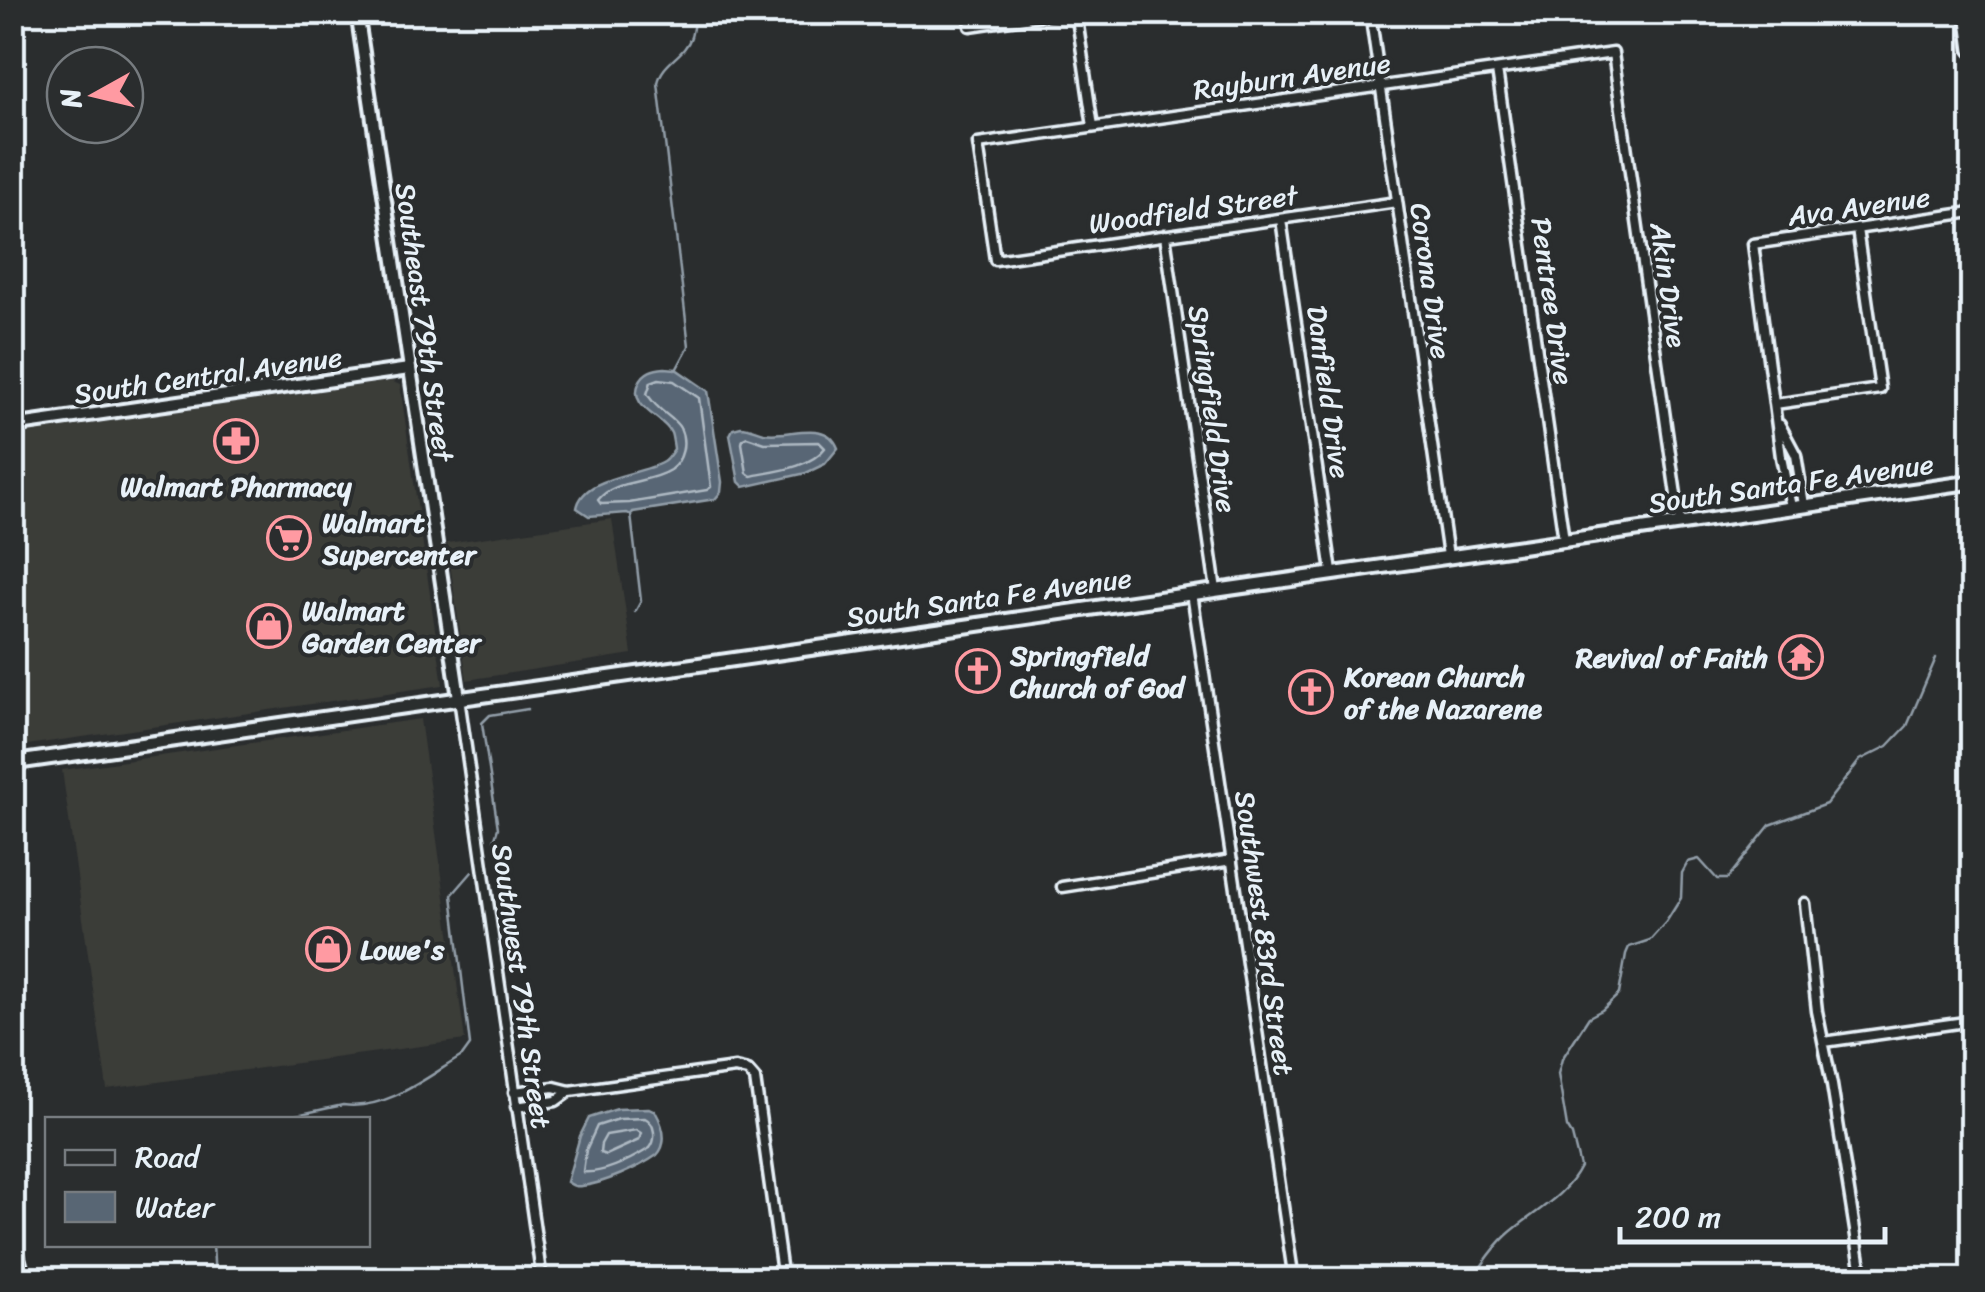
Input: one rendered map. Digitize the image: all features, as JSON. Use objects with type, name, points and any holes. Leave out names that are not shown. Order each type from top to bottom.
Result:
[{"type":"main road","points":[[1967,12],[1972,50]]},
{"type":"main road","name":"South Santa Fe Avenue","points":[[12,763],[1972,482]]},
{"type":"main road","points":[[12,1238],[24,1280]]},
{"type":"street","name":"Southeast 79th Street","points":[[356,12],[458,698]]},
{"type":"street","points":[[970,26],[1065,12]]},
{"type":"street","points":[[1076,12],[1093,127]]},
{"type":"street","name":"Corona Drive","points":[[1370,12],[1448,556]]},
{"type":"street","name":"Rayburn Avenue","points":[[995,260],[978,144],[1613,53]]},
{"type":"street","name":"Akin Drive","points":[[1613,53],[1680,524]]},
{"type":"street","name":"Pentree Drive","points":[[1496,70],[1564,540]]},
{"type":"street","name":"Woodfield Street","points":[[995,260],[1397,202]]},
{"type":"street","name":"Ava Avenue","points":[[1775,404],[1753,244],[1972,212]]},
{"type":"street","name":"Danfield Drive","points":[[1281,219],[1332,572]]},
{"type":"street","points":[[1798,506],[1782,457],[1775,404],[1880,390],[1857,229]]},
{"type":"street","name":"Springfield Drive","points":[[1165,235],[1216,590]]},
{"type":"street","name":"South Central Avenue","points":[[12,426],[409,368]]},
{"type":"street","points":[[1778,421],[1796,455],[1798,506]]},
{"type":"street","name":"Southwest 83rd Street","points":[[1192,593],[1294,1280]]},
{"type":"street","name":"Southwest 79th Street","points":[[458,698],[542,1280]]},
{"type":"street","points":[[1062,888],[1232,860]]},
{"type":"street","points":[[1804,904],[1817,1011],[1862,1280]]},
{"type":"street","points":[[1824,1042],[1972,1021]]},
{"type":"street","points":[[514,1092],[554,1087],[570,1091],[734,1068],[748,1070],[755,1079],[783,1280]]},
{"type":"street","points":[[516,1108],[556,1102],[570,1091]]},
{"type":"shaded area","points":[[391,381],[400,385],[443,685],[13,747],[13,435]]},
{"type":"shaded area","points":[[612,519],[632,654],[467,680],[447,543]]},
{"type":"shaded area","points":[[420,719],[465,1040],[107,1089],[62,770]]},
{"type":"water","points":[[676,369],[708,391],[721,492],[715,499],[631,515],[589,516],[577,508],[590,489],[653,467],[674,449],[671,433],[642,405],[637,392],[647,373]]},
{"type":"water","points":[[733,429],[774,434],[816,431],[825,433],[838,448],[825,464],[806,473],[744,487],[739,482],[730,435]]},
{"type":"water","points":[[617,1109],[655,1111],[664,1133],[657,1155],[600,1182],[577,1186],[567,1182],[589,1118]]},
{"type":"waterway","points":[[676,370],[689,346],[658,83],[664,70],[688,44],[696,12]]},
{"type":"waterway","points":[[631,515],[641,601],[635,612]]},
{"type":"waterway","points":[[1471,1280],[1501,1241],[1556,1197],[1580,1167],[1567,1127],[1558,1074],[1562,1059],[1589,1017],[1619,994],[1629,947],[1650,940],[1666,922],[1681,898],[1682,873],[1688,862],[1699,859],[1717,879],[1727,879],[1770,825],[1826,804],[1860,760],[1888,746],[1907,726],[1936,658]]},
{"type":"waterway","points":[[494,841],[498,828],[482,723],[490,715],[528,709]]},
{"type":"waterway","points":[[287,1117],[390,1098],[462,1056],[470,1045],[452,895],[472,872]]},
{"type":"waterway","points":[[213,1247],[215,1280]]},
{"type":"place","name":"Walmart Pharmacy","points":[[236,441]]},
{"type":"place","name":"Walmart Supercenter","points":[[289,538]]},
{"type":"place","name":"Walmart Garden Center","points":[[269,626]]},
{"type":"place","name":"Revival of Faith","points":[[1801,657]]},
{"type":"place","name":"Springfield Church of God","points":[[978,671]]},
{"type":"place","name":"Korean Church of the Nazarene","points":[[1311,692]]},
{"type":"place","name":"Lowe's","points":[[328,949]]}]
